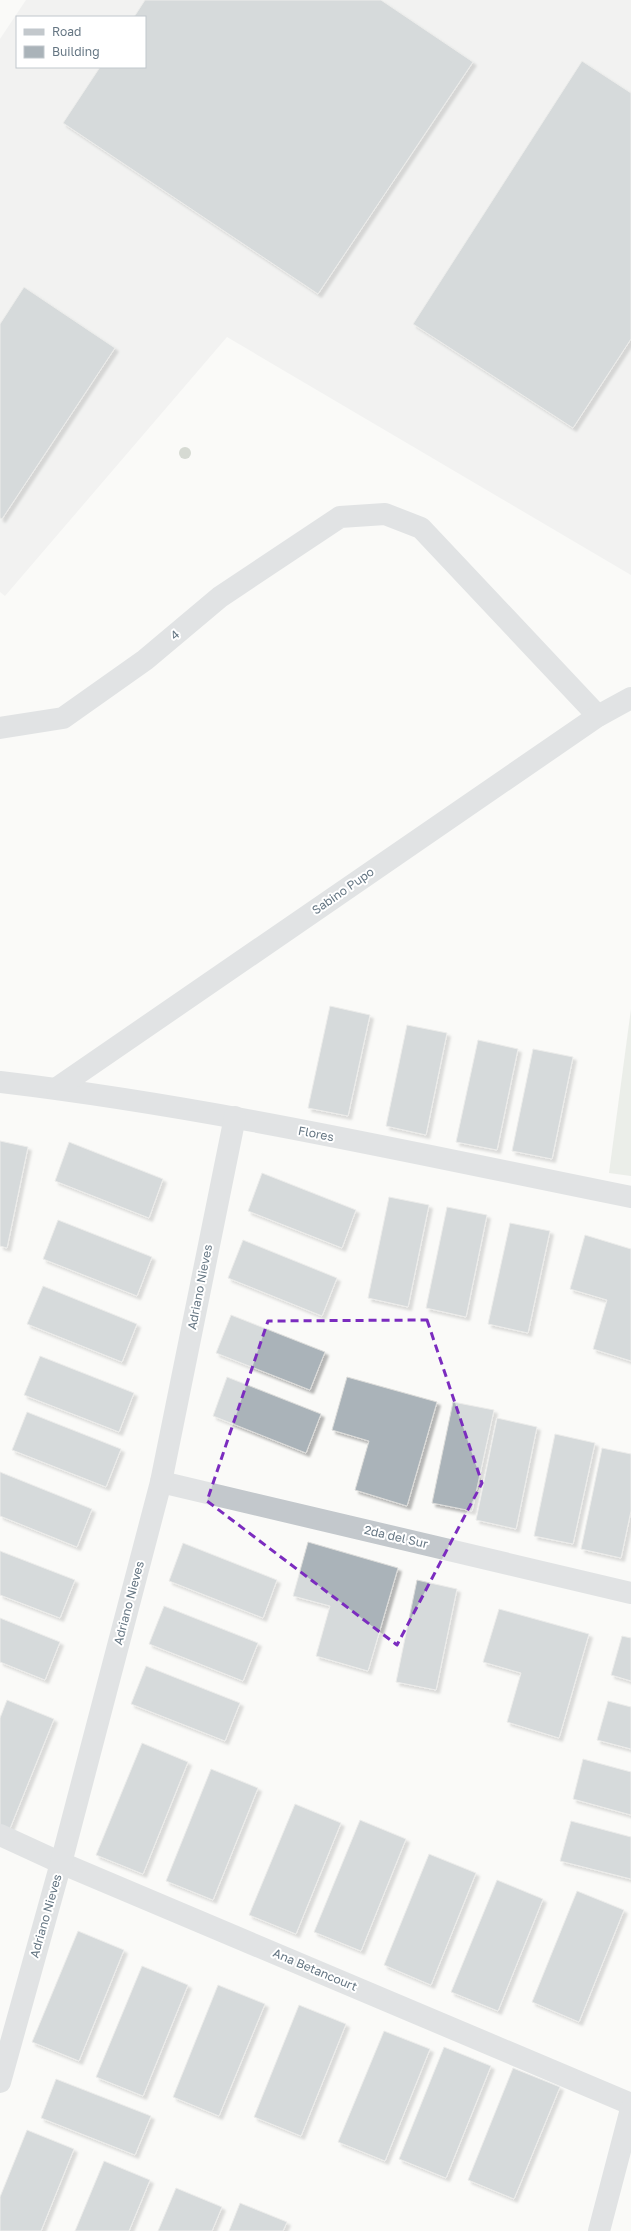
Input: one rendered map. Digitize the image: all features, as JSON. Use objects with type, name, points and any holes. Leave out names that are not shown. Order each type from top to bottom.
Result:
[{"type":"street","name":"4","points":[[0,728],[63,718],[145,660],[220,597],[340,517],[385,514],[422,528],[598,716]]},
{"type":"street","name":"Sabino Pupo","points":[[57,1088],[598,716],[631,698]]},
{"type":"street","name":"Flores","points":[[0,1082],[57,1088],[234,1117],[631,1197]]},
{"type":"street","name":"Adriano Nieves","points":[[0,2082],[61,1863],[161,1482],[234,1117]]},
{"type":"street","name":"2da del Sur","points":[[161,1482],[631,1593]]},
{"type":"street","name":"Ana Betancourt","points":[[0,1835],[61,1863],[631,2104]]},
{"type":"street","points":[[599,2231],[631,2109]]},
{"type":"highlighted area","points":[[427,1320],[482,1483],[397,1645],[207,1501],[268,1321]]},
{"type":"shaded area","points":[[26,0],[631,0],[631,575],[227,337],[5,596],[0,592],[0,39]]},
{"type":"shaded area","points":[[631,1009],[631,1176],[609,1173]]},
{"type":"building","points":[[145,0],[381,0],[473,62],[318,294],[63,123],[99,68],[146,68],[146,16],[135,16]]},
{"type":"building","points":[[582,61],[631,93],[631,339],[573,428],[413,324]]},
{"type":"building","points":[[24,287],[115,348],[2,519],[0,518],[0,324]]},
{"type":"building","points":[[330,1006],[370,1015],[348,1116],[308,1108]]},
{"type":"building","points":[[407,1025],[447,1033],[426,1135],[386,1126]]},
{"type":"building","points":[[478,1040],[518,1049],[497,1150],[456,1142]]},
{"type":"building","points":[[533,1049],[573,1057],[552,1159],[512,1151]]},
{"type":"building","points":[[0,1141],[28,1147],[7,1248],[0,1246]]},
{"type":"building","points":[[69,1142],[163,1179],[149,1218],[55,1181]]},
{"type":"building","points":[[262,1173],[356,1210],[342,1248],[248,1211]]},
{"type":"building","points":[[389,1197],[429,1205],[408,1307],[368,1298]]},
{"type":"building","points":[[447,1207],[487,1215],[466,1317],[426,1308]]},
{"type":"building","points":[[58,1220],[152,1257],[137,1296],[43,1259]]},
{"type":"building","points":[[510,1223],[550,1231],[528,1333],[488,1324]]},
{"type":"building","points":[[585,1235],[631,1249],[631,1361],[593,1349],[607,1300],[570,1289]]},
{"type":"building","points":[[243,1240],[337,1278],[322,1316],[228,1278]]},
{"type":"building","points":[[43,1286],[137,1324],[122,1362],[27,1324]]},
{"type":"building","points":[[231,1315],[325,1352],[310,1390],[216,1353]]},
{"type":"building","points":[[40,1356],[134,1393],[119,1432],[24,1395]]},
{"type":"building","points":[[227,1377],[321,1414],[306,1453],[213,1416]]},
{"type":"building","points":[[347,1377],[437,1402],[407,1506],[355,1490],[369,1441],[332,1430]]},
{"type":"building","points":[[453,1402],[494,1410],[472,1511],[432,1503]]},
{"type":"building","points":[[27,1412],[121,1449],[106,1487],[12,1450]]},
{"type":"building","points":[[497,1418],[537,1427],[516,1529],[476,1520]]},
{"type":"building","points":[[555,1434],[595,1443],[573,1544],[534,1536]]},
{"type":"building","points":[[602,1448],[631,1454],[631,1511],[621,1558],[581,1549]]},
{"type":"building","points":[[0,1472],[92,1509],[77,1547],[0,1516]]},
{"type":"building","points":[[308,1542],[398,1568],[368,1671],[316,1656],[330,1606],[293,1596]]},
{"type":"building","points":[[183,1543],[277,1580],[263,1618],[169,1581]]},
{"type":"building","points":[[0,1551],[75,1580],[60,1618],[0,1595]]},
{"type":"building","points":[[417,1580],[457,1589],[436,1690],[396,1682]]},
{"type":"building","points":[[164,1606],[258,1643],[243,1681],[149,1644]]},
{"type":"building","points":[[499,1609],[589,1634],[559,1738],[507,1722],[521,1673],[483,1662]]},
{"type":"building","points":[[0,1618],[60,1642],[45,1680],[0,1662]]},
{"type":"building","points":[[622,1636],[631,1638],[631,1681],[611,1675]]},
{"type":"building","points":[[146,1666],[240,1703],[225,1741],[131,1704]]},
{"type":"building","points":[[7,1700],[54,1719],[9,1831],[0,1827],[0,1718]]},
{"type":"building","points":[[608,1701],[631,1707],[631,1749],[597,1740]]},
{"type":"building","points":[[142,1743],[188,1762],[143,1874],[96,1855]]},
{"type":"building","points":[[583,1759],[631,1772],[631,1815],[573,1799]]},
{"type":"building","points":[[211,1769],[258,1788],[213,1900],[166,1881]]},
{"type":"building","points":[[295,1804],[341,1823],[296,1934],[249,1915]]},
{"type":"building","points":[[360,1820],[406,1839],[361,1951],[314,1932]]},
{"type":"building","points":[[571,1821],[631,1837],[631,1879],[560,1861]]},
{"type":"building","points":[[429,1854],[476,1873],[431,1985],[384,1965]]},
{"type":"building","points":[[497,1880],[543,1899],[498,2011],[451,1992]]},
{"type":"building","points":[[577,1891],[624,1910],[579,2022],[532,2002]]},
{"type":"building","points":[[78,1931],[124,1950],[79,2061],[32,2042]]},
{"type":"building","points":[[142,1966],[188,1985],[143,2096],[96,2077]]},
{"type":"building","points":[[218,1985],[265,2004],[219,2116],[173,2097]]},
{"type":"building","points":[[299,2005],[346,2024],[301,2136],[254,2117]]},
{"type":"building","points":[[384,2031],[430,2049],[385,2161],[338,2142]]},
{"type":"building","points":[[444,2047],[491,2066],[446,2178],[399,2159]]},
{"type":"building","points":[[513,2068],[560,2087],[514,2199],[468,2180]]},
{"type":"building","points":[[56,2079],[151,2116],[135,2155],[41,2118]]},
{"type":"building","points":[[27,2130],[74,2149],[41,2231],[0,2231],[0,2197]]},
{"type":"building","points":[[104,2161],[150,2180],[129,2231],[75,2231]]},
{"type":"building","points":[[176,2188],[222,2207],[212,2231],[158,2231]]},
{"type":"building","points":[[240,2203],[287,2222],[283,2231],[229,2231]]}]
